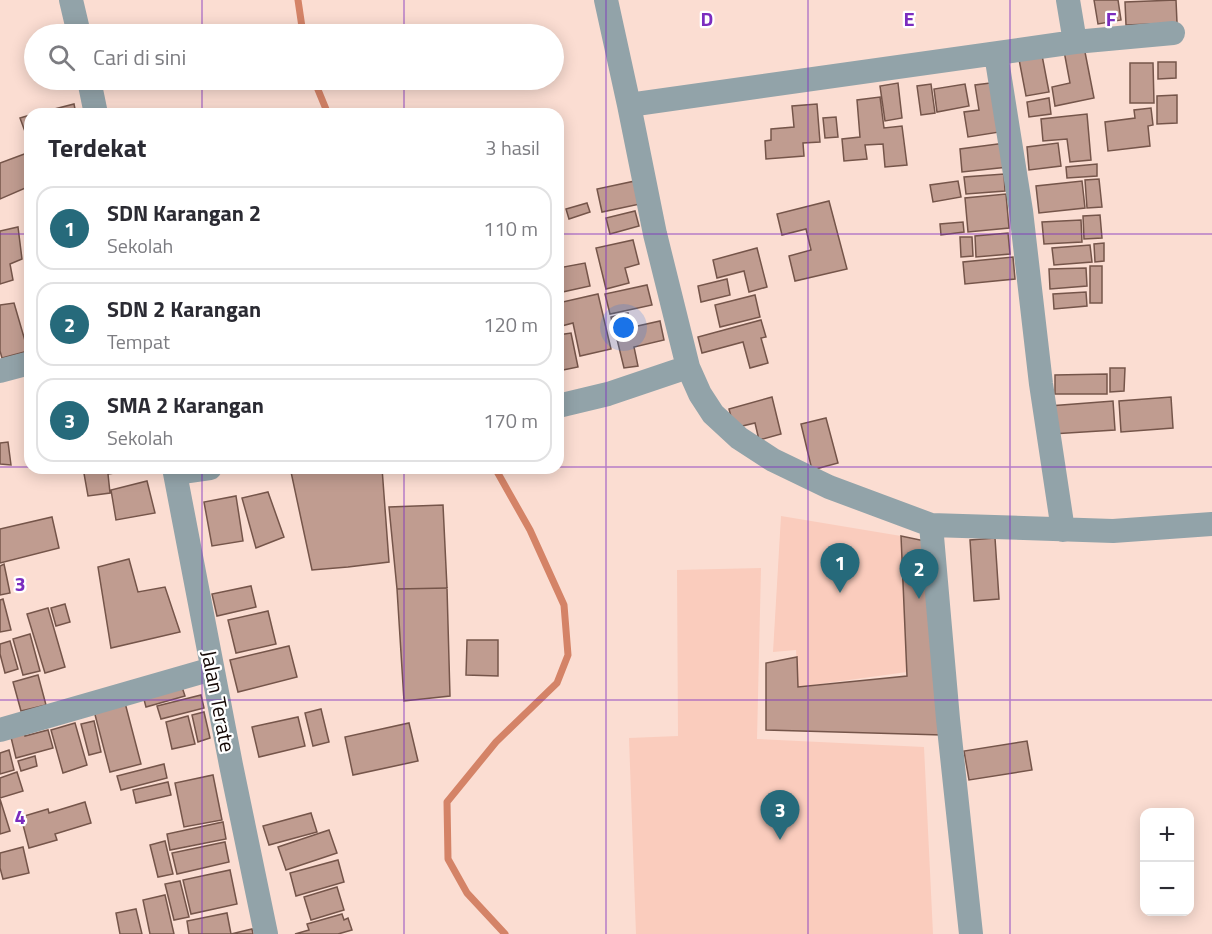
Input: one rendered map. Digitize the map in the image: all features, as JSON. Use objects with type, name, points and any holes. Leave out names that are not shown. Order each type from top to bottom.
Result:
[{"type":"street","points":[[71,0],[77,24]]},
{"type":"street","points":[[606,0],[655,234],[688,367],[700,394],[713,414],[739,438],[772,460],[829,487],[931,525],[1113,531],[1212,524]]},
{"type":"street","points":[[1068,0],[1075,42]]},
{"type":"street","points":[[629,105],[1075,42],[1173,33]]},
{"type":"street","points":[[996,54],[1021,211],[1041,384],[1063,530]]},
{"type":"street","points":[[90,90],[95,108]]},
{"type":"street","points":[[0,371],[24,365]]},
{"type":"street","points":[[564,405],[608,394],[688,367]]},
{"type":"street","name":"Jalan Terate","points":[[175,474],[266,934]]},
{"type":"street","points":[[931,525],[948,719],[971,934]]},
{"type":"street","points":[[0,730],[213,669]]},
{"type":"shaded area","points":[[781,516],[901,536],[907,672],[798,687],[796,650],[773,652]]},
{"type":"shaded area","points":[[761,568],[757,739],[924,747],[933,934],[636,934],[629,738],[678,736],[677,570]]},
{"type":"building","points":[[1094,0],[1118,0],[1121,20],[1098,24]]},
{"type":"building","points":[[1176,0],[1177,23],[1126,25],[1125,2]]},
{"type":"building","points":[[1084,47],[1094,98],[1055,106],[1052,87],[1070,83],[1064,51]]},
{"type":"building","points":[[1041,50],[1049,92],[1026,96],[1018,54]]},
{"type":"building","points":[[1158,62],[1176,62],[1176,78],[1158,79]]},
{"type":"building","points":[[1130,63],[1153,63],[1154,103],[1130,103]]},
{"type":"building","points":[[998,82],[1006,131],[968,137],[964,112],[979,110],[975,85]]},
{"type":"building","points":[[898,83],[902,118],[885,121],[880,86]]},
{"type":"building","points":[[931,84],[935,113],[921,115],[917,86]]},
{"type":"building","points":[[965,84],[969,106],[937,112],[934,89]]},
{"type":"building","points":[[1177,95],[1177,123],[1157,124],[1157,96]]},
{"type":"building","points":[[880,97],[884,128],[902,126],[907,165],[885,167],[883,144],[865,145],[867,159],[844,161],[842,139],[860,137],[857,100]]},
{"type":"building","points":[[1049,98],[1051,114],[1029,117],[1027,102]]},
{"type":"building","points":[[74,104],[75,108],[58,108]]},
{"type":"building","points":[[817,104],[820,142],[803,143],[804,156],[766,159],[765,141],[771,140],[771,129],[794,127],[792,106]]},
{"type":"building","points":[[1151,108],[1153,125],[1148,126],[1150,146],[1108,151],[1105,122],[1135,118],[1134,110]]},
{"type":"building","points":[[1087,114],[1091,160],[1070,162],[1067,139],[1043,141],[1041,119]]},
{"type":"building","points":[[24,117],[24,129],[20,118]]},
{"type":"building","points":[[836,117],[838,137],[825,138],[823,118]]},
{"type":"building","points":[[1005,143],[1008,167],[962,172],[960,149]]},
{"type":"building","points":[[1058,143],[1061,166],[1029,170],[1027,147]]},
{"type":"building","points":[[24,154],[24,189],[0,199],[0,163]]},
{"type":"building","points":[[1097,164],[1097,176],[1067,178],[1066,167]]},
{"type":"building","points":[[1004,174],[1005,191],[966,194],[964,177]]},
{"type":"building","points":[[1099,179],[1102,207],[1087,208],[1085,180]]},
{"type":"building","points":[[635,181],[640,204],[602,212],[597,189]]},
{"type":"building","points":[[958,181],[961,197],[933,202],[930,185]]},
{"type":"building","points":[[1082,181],[1085,208],[1039,213],[1036,186]]},
{"type":"building","points":[[1006,194],[1009,228],[968,232],[965,198]]},
{"type":"building","points":[[829,201],[847,269],[795,281],[789,256],[811,250],[806,229],[782,235],[777,214]]},
{"type":"building","points":[[587,203],[590,212],[569,219],[566,209]]},
{"type":"building","points":[[635,211],[639,226],[610,234],[606,218]]},
{"type":"building","points":[[1100,215],[1102,238],[1084,239],[1083,216]]},
{"type":"building","points":[[1081,220],[1082,242],[1044,244],[1042,222]]},
{"type":"building","points":[[963,222],[964,232],[941,235],[940,224]]},
{"type":"building","points":[[18,227],[22,259],[10,264],[13,280],[0,284],[0,231]]},
{"type":"building","points":[[1008,233],[1010,254],[976,257],[975,236]]},
{"type":"building","points":[[960,237],[972,237],[973,256],[961,257]]},
{"type":"building","points":[[633,240],[639,264],[625,268],[629,283],[606,289],[596,248]]},
{"type":"building","points":[[1104,243],[1104,261],[1095,262],[1094,244]]},
{"type":"building","points":[[1090,245],[1092,262],[1054,265],[1052,248]]},
{"type":"building","points":[[757,248],[767,287],[749,292],[744,271],[717,278],[713,260]]},
{"type":"building","points":[[1013,257],[1015,279],[965,284],[963,262]]},
{"type":"building","points":[[585,263],[590,286],[564,292],[564,267]]},
{"type":"building","points":[[1090,266],[1102,266],[1102,303],[1090,303]]},
{"type":"building","points":[[1086,268],[1087,286],[1050,289],[1049,269]]},
{"type":"building","points":[[727,279],[730,295],[701,302],[698,286]]},
{"type":"building","points":[[647,285],[652,305],[610,314],[605,294]]},
{"type":"building","points":[[1086,292],[1087,306],[1054,309],[1053,294]]},
{"type":"building","points":[[598,294],[611,349],[580,356],[573,323],[564,325],[564,302]]},
{"type":"building","points":[[755,295],[760,317],[720,327],[715,305]]},
{"type":"building","points":[[14,303],[24,337],[24,352],[2,358],[0,351],[0,305]]},
{"type":"building","points":[[628,313],[631,324],[613,328],[611,317]]},
{"type":"building","points":[[761,320],[766,337],[761,338],[768,363],[750,368],[743,342],[702,353],[698,337]]},
{"type":"building","points":[[660,321],[664,340],[634,347],[638,366],[624,368],[615,331]]},
{"type":"building","points":[[571,333],[578,367],[564,370],[564,334]]},
{"type":"building","points":[[1110,368],[1125,368],[1124,391],[1110,392]]},
{"type":"building","points":[[1107,374],[1107,394],[1055,394],[1055,375]]},
{"type":"building","points":[[772,397],[781,434],[759,440],[755,423],[734,428],[729,409]]},
{"type":"building","points":[[1171,397],[1173,428],[1121,432],[1119,401]]},
{"type":"building","points":[[1113,401],[1115,430],[1052,434],[1049,406]]},
{"type":"building","points":[[826,418],[838,463],[812,470],[801,424]]},
{"type":"building","points":[[8,442],[11,465],[0,464],[0,443]]},
{"type":"building","points":[[84,474],[108,474],[110,493],[88,496]]},
{"type":"building","points":[[291,474],[382,474],[389,562],[312,570]]},
{"type":"building","points":[[147,481],[155,513],[116,520],[111,490]]},
{"type":"building","points":[[268,492],[284,537],[256,548],[242,498]]},
{"type":"building","points":[[236,496],[243,541],[212,546],[204,502]]},
{"type":"building","points":[[443,505],[447,588],[397,589],[389,507]]},
{"type":"building","points":[[52,517],[59,548],[0,563],[0,529]]},
{"type":"building","points":[[901,536],[930,542],[942,735],[766,730],[766,663],[797,657],[798,687],[907,676]]},
{"type":"building","points":[[995,538],[999,599],[974,601],[970,540]]},
{"type":"building","points":[[129,559],[138,592],[165,587],[180,632],[111,648],[98,567]]},
{"type":"building","points":[[4,564],[10,593],[0,595],[0,566]]},
{"type":"building","points":[[251,586],[256,607],[217,616],[212,594]]},
{"type":"building","points":[[447,588],[450,696],[404,701],[397,589]]},
{"type":"building","points":[[3,599],[11,630],[0,632],[0,600]]},
{"type":"building","points":[[65,604],[70,622],[56,626],[51,608]]},
{"type":"building","points":[[48,608],[65,667],[45,673],[27,614]]},
{"type":"building","points":[[268,611],[276,644],[236,653],[228,620]]},
{"type":"building","points":[[30,634],[40,671],[23,675],[13,639]]},
{"type":"building","points":[[467,640],[498,640],[498,676],[466,675]]},
{"type":"building","points":[[10,641],[18,669],[5,673],[0,644]]},
{"type":"building","points":[[289,646],[297,677],[238,692],[230,660]]},
{"type":"building","points":[[38,675],[46,705],[21,711],[13,682]]},
{"type":"building","points":[[180,681],[185,696],[146,707],[142,692]]},
{"type":"building","points":[[201,695],[204,708],[161,719],[157,706]]},
{"type":"building","points":[[124,699],[141,764],[110,772],[93,707]]},
{"type":"building","points":[[321,709],[329,742],[313,746],[305,713]]},
{"type":"building","points":[[204,712],[210,738],[198,742],[192,715]]},
{"type":"building","points":[[188,716],[195,744],[172,749],[166,722]]},
{"type":"building","points":[[298,717],[305,746],[259,757],[252,727]]},
{"type":"building","points":[[94,721],[101,752],[89,755],[81,724]]},
{"type":"building","points":[[75,723],[87,765],[63,773],[51,730]]},
{"type":"building","points":[[409,723],[418,761],[353,775],[345,737]]},
{"type":"building","points":[[23,726],[25,736],[48,730],[53,748],[16,758],[9,729]]},
{"type":"building","points":[[1027,741],[1032,770],[969,780],[964,751]]},
{"type":"building","points":[[9,750],[14,770],[0,774],[0,753]]},
{"type":"building","points":[[35,756],[37,766],[21,771],[18,761]]},
{"type":"building","points":[[164,764],[167,778],[121,790],[117,776]]},
{"type":"building","points":[[17,772],[23,791],[0,798],[0,778]]},
{"type":"building","points":[[213,775],[222,820],[184,827],[175,783]]},
{"type":"building","points":[[168,782],[171,795],[136,803],[133,790]]},
{"type":"building","points":[[0,799],[10,831],[0,834]]},
{"type":"building","points":[[85,802],[91,823],[55,834],[57,840],[29,848],[21,817],[48,809],[49,813]]},
{"type":"building","points":[[311,813],[317,832],[269,845],[263,826]]},
{"type":"building","points":[[223,822],[226,839],[170,850],[167,834]]},
{"type":"building","points":[[329,830],[337,853],[286,870],[278,847]]},
{"type":"building","points":[[165,841],[173,874],[158,877],[150,845]]},
{"type":"building","points":[[225,842],[229,862],[177,874],[172,853]]},
{"type":"building","points":[[23,847],[29,873],[3,879],[0,853]]},
{"type":"building","points":[[338,860],[344,882],[296,896],[290,873]]},
{"type":"building","points":[[230,870],[237,904],[191,914],[183,880]]},
{"type":"building","points":[[180,881],[189,917],[174,920],[165,884]]},
{"type":"building","points":[[337,887],[344,910],[311,920],[304,897]]},
{"type":"building","points":[[165,895],[174,934],[150,934],[143,900]]},
{"type":"building","points":[[136,909],[142,934],[120,934],[116,913]]},
{"type":"building","points":[[227,913],[231,934],[189,934],[187,921]]},
{"type":"building","points":[[342,914],[344,920],[348,918],[352,930],[338,934],[295,934],[309,930],[307,924]]},
{"type":"building","points":[[252,929],[253,934],[231,934]]},
{"type":"waterway","points":[[298,0],[302,24]]},
{"type":"waterway","points":[[318,90],[326,108]]},
{"type":"waterway","points":[[498,474],[530,530],[564,605],[568,655],[557,683],[496,742],[447,802],[448,859],[467,893],[505,934]]},
{"type":"place","name":"SDN Karangan 2","points":[[840,593]]},
{"type":"place","name":"SDN 2 Karangan","points":[[919,599]]},
{"type":"place","name":"SMA 2 Karangan","points":[[780,840]]}]
